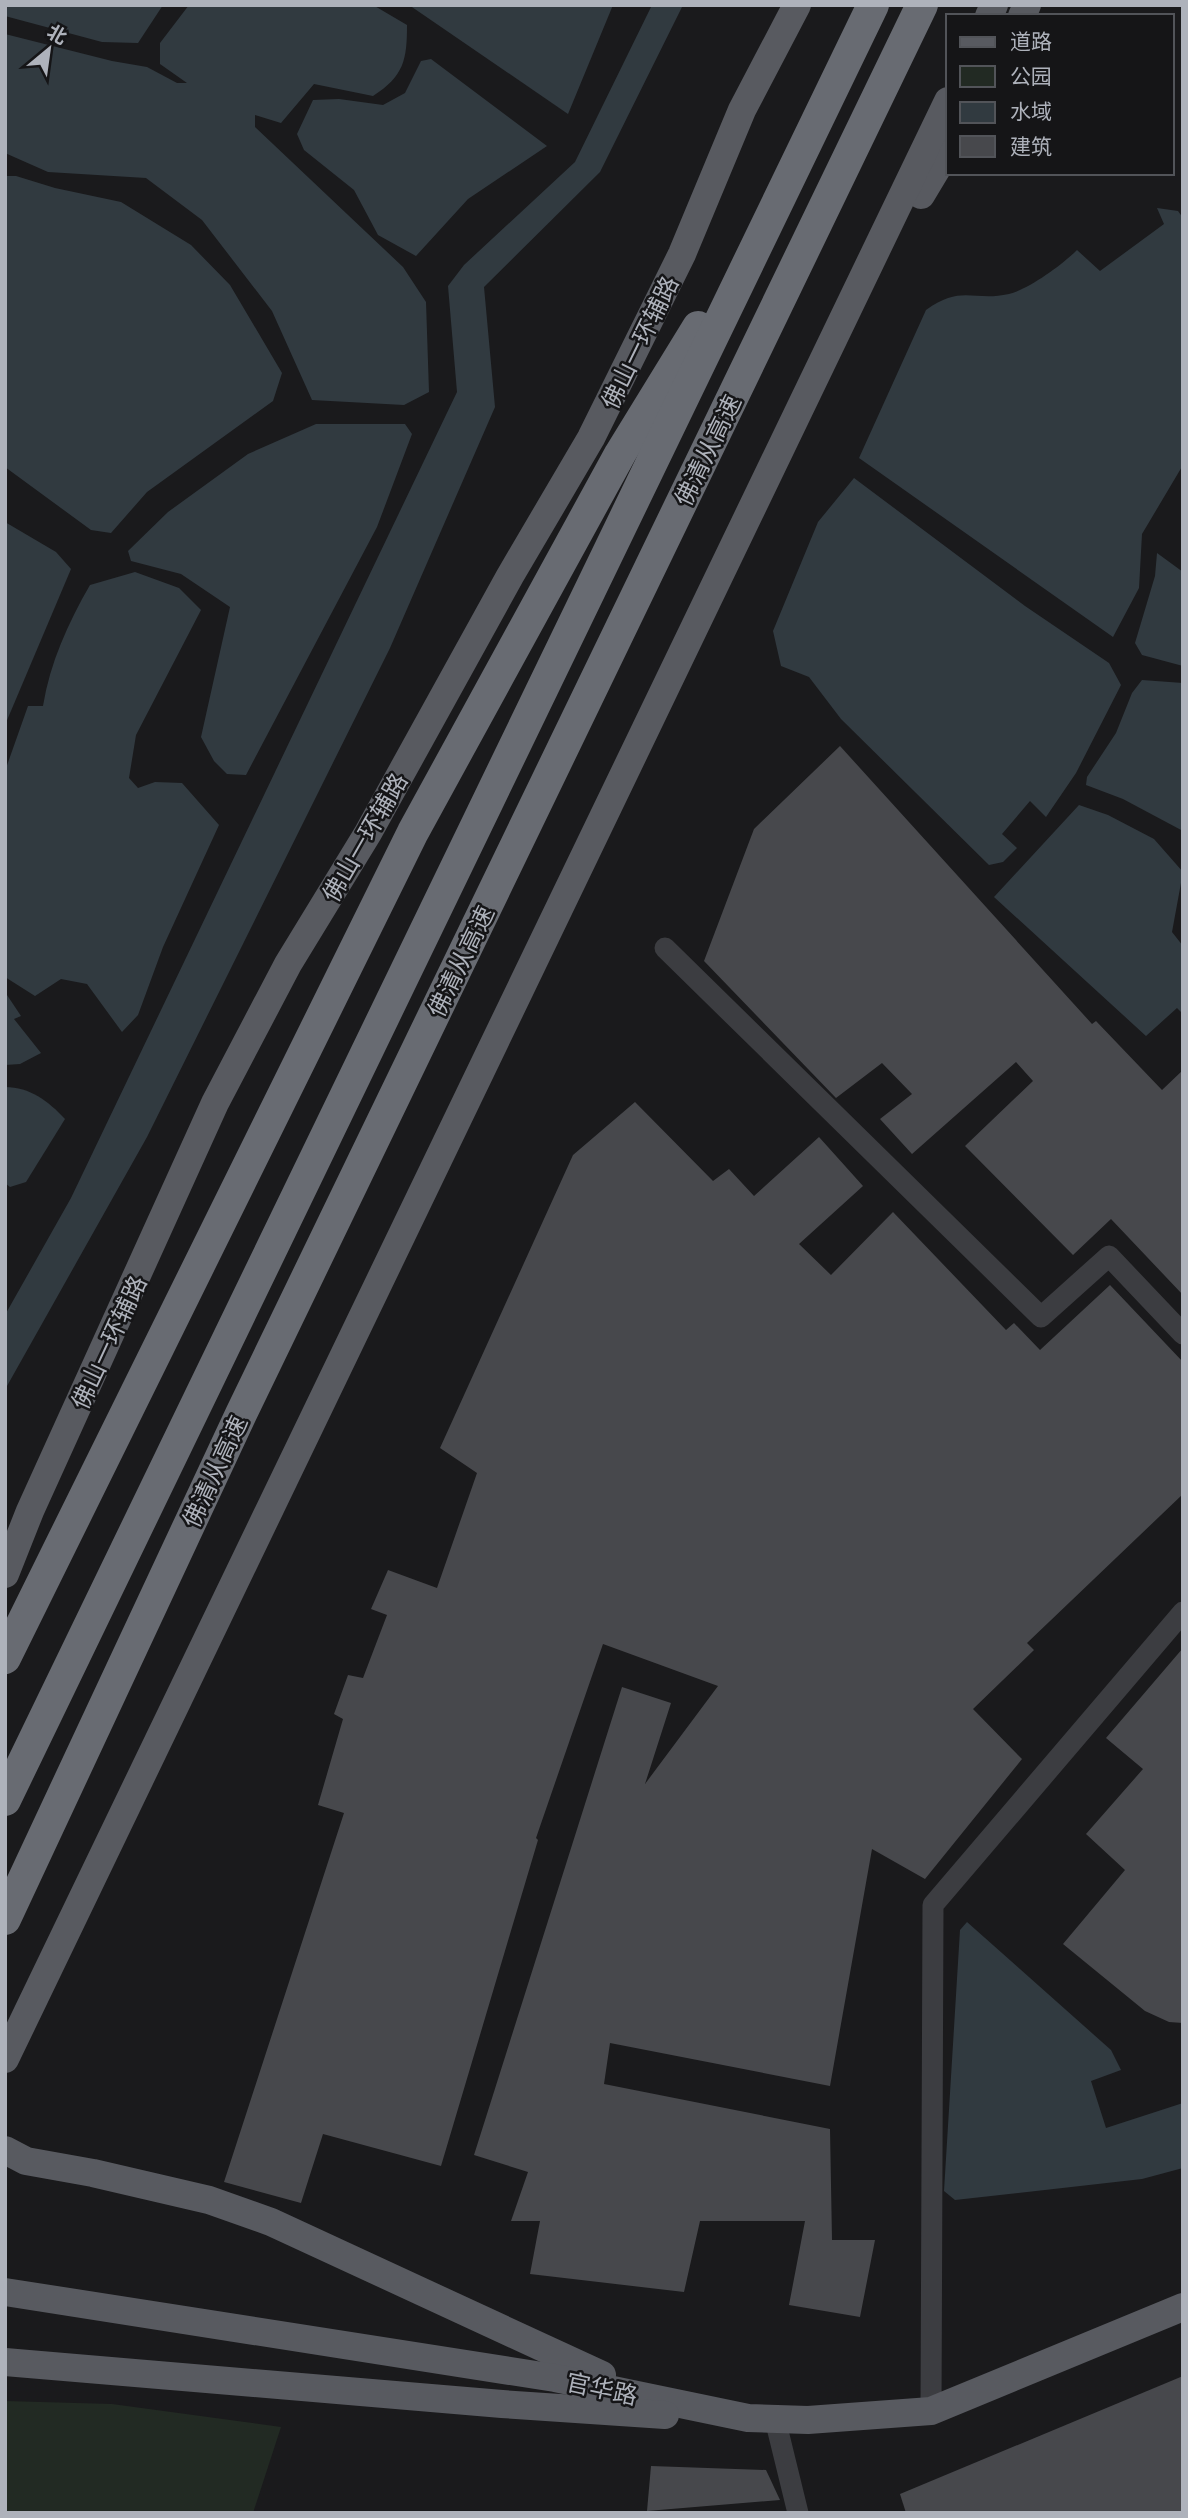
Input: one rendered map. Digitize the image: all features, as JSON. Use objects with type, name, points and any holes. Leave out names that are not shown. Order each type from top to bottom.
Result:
[{"type":"highway","name":"佛清从高速","points":[[5,1800],[873,5]]},
{"type":"highway","name":"佛清从高速","points":[[5,1919],[307,1276],[922,5]]},
{"type":"highway","points":[[5,1658],[413,832],[620,454],[790,177]]},
{"type":"main road","name":"佛山一环辅路","points":[[5,1574],[30,1511],[215,1103],[288,964],[368,833],[510,576],[591,438],[682,254],[742,110],[780,5]]},
{"type":"main road","name":"佛山一环辅路","points":[[742,110],[797,5]]},
{"type":"main road","points":[[5,2059],[946,105]]},
{"type":"main road","points":[[846,316],[946,153]]},
{"type":"main road","points":[[5,2150],[26,2161],[93,2172],[209,2200],[271,2222],[569,2361],[669,2403]]},
{"type":"main road","name":"官华路","points":[[5,2292],[555,2378],[669,2403],[762,2418],[808,2420],[931,2410],[1183,2307]]},
{"type":"main road","points":[[5,2362],[502,2404],[762,2418]]},
{"type":"street","points":[[665,948],[1041,1317],[1109,1256],[1183,1334]]},
{"type":"street","points":[[931,2410],[933,1905],[1183,1612]]},
{"type":"street","points":[[762,2418],[798,2513]]},
{"type":"green space","points":[[5,2401],[112,2404],[281,2427],[253,2513],[5,2513]]},
{"type":"water","points":[[5,5],[163,5],[138,43],[102,42],[5,16]]},
{"type":"water","points":[[189,5],[373,5],[407,25],[402,66],[391,81],[373,96],[314,84],[281,123],[255,115],[255,127],[403,267],[426,302],[429,392],[404,405],[312,400],[272,311],[202,220],[146,178],[48,172],[5,153],[5,34],[147,67],[177,83],[187,83],[160,64],[160,43]]},
{"type":"water","points":[[409,5],[613,5],[568,114]]},
{"type":"water","points":[[652,5],[683,5],[600,172],[484,287],[495,407],[390,648],[147,1137],[7,1386],[5,1315],[71,1198],[457,392],[448,286],[464,265],[575,162]]},
{"type":"water","points":[[431,59],[547,146],[468,199],[416,256],[378,235],[354,190],[304,150],[297,134],[313,100],[339,99],[383,105],[405,93],[421,61]]},
{"type":"water","points":[[5,176],[16,176],[55,188],[121,202],[191,245],[230,285],[282,373],[273,401],[147,492],[111,533],[91,530],[5,467]]},
{"type":"water","points":[[1157,208],[1178,211],[1183,218],[1183,465],[1142,534],[1139,588],[1113,637],[859,458],[926,310],[949,298],[997,296],[1017,291],[1045,276],[1077,250],[1100,271],[1164,224]]},
{"type":"water","points":[[316,424],[405,424],[412,434],[377,527],[246,775],[227,774],[214,761],[201,737],[230,607],[181,574],[131,561],[128,551],[168,512],[248,454]]},
{"type":"water","points":[[854,478],[1025,606],[1109,663],[1121,685],[1076,773],[1046,817],[1030,801],[1002,834],[1017,848],[1003,862],[989,865],[841,719],[809,677],[781,666],[773,631],[818,522]]},
{"type":"water","points":[[5,522],[56,552],[71,569],[5,725]]},
{"type":"water","points":[[1157,553],[1183,572],[1183,666],[1142,655],[1135,643],[1155,576]]},
{"type":"water","points":[[135,572],[179,588],[201,610],[136,735],[129,778],[138,788],[155,782],[182,783],[219,825],[163,947],[138,1015],[122,1032],[87,984],[61,979],[35,996],[5,977],[5,771],[28,706],[43,706],[50,674],[61,644],[90,585]]},
{"type":"water","points":[[1142,680],[1183,683],[1183,831],[1123,799],[1086,785],[1087,777],[1116,733],[1132,693]]},
{"type":"water","points":[[1079,805],[1108,815],[1154,839],[1183,872],[1172,932],[1183,946],[1183,1014],[1177,1008],[1146,1036],[994,897]]},
{"type":"water","points":[[5,992],[21,1016],[14,1019],[41,1053],[20,1064],[5,1065]]},
{"type":"water","points":[[5,1087],[23,1089],[38,1096],[65,1119],[26,1182],[10,1187],[5,1183]]},
{"type":"water","points":[[967,1922],[1111,2050],[1121,2070],[1091,2081],[1106,2128],[1183,2103],[1183,2168],[1142,2179],[955,2200],[944,2191],[960,1930]]},
{"type":"building","points":[[840,746],[1092,1024],[1096,1021],[1162,1090],[1183,1070],[1183,1295],[1111,1219],[1073,1255],[965,1146],[1033,1081],[1016,1062],[912,1154],[880,1119],[912,1094],[882,1063],[836,1098],[704,961],[754,829]]},
{"type":"building","points":[[635,1102],[713,1181],[729,1169],[754,1196],[819,1137],[863,1186],[799,1244],[831,1275],[893,1212],[1006,1330],[1014,1323],[1040,1350],[1110,1285],[1183,1362],[1183,1494],[1027,1643],[1034,1650],[973,1709],[1022,1759],[925,1879],[872,1849],[830,2086],[610,2043],[604,2084],[830,2129],[832,2240],[875,2240],[860,2317],[789,2305],[805,2221],[700,2221],[684,2292],[530,2274],[540,2221],[511,2221],[528,2172],[474,2155],[622,1687],[671,1703],[645,1784],[718,1686],[603,1644],[536,1838],[538,1840],[441,2166],[323,2134],[301,2203],[224,2182],[344,1813],[318,1805],[343,1719],[334,1714],[348,1675],[363,1678],[387,1615],[371,1609],[388,1570],[437,1588],[477,1473],[440,1448],[573,1155]]},
{"type":"building","points":[[1183,1648],[1183,2023],[1169,2022],[1145,2011],[1063,1944],[1125,1870],[1086,1834],[1143,1769],[1106,1738]]},
{"type":"building","points":[[1183,2376],[1183,2513],[906,2513],[900,2494]]},
{"type":"building","points":[[651,2466],[766,2470],[780,2500],[647,2511]]}]
